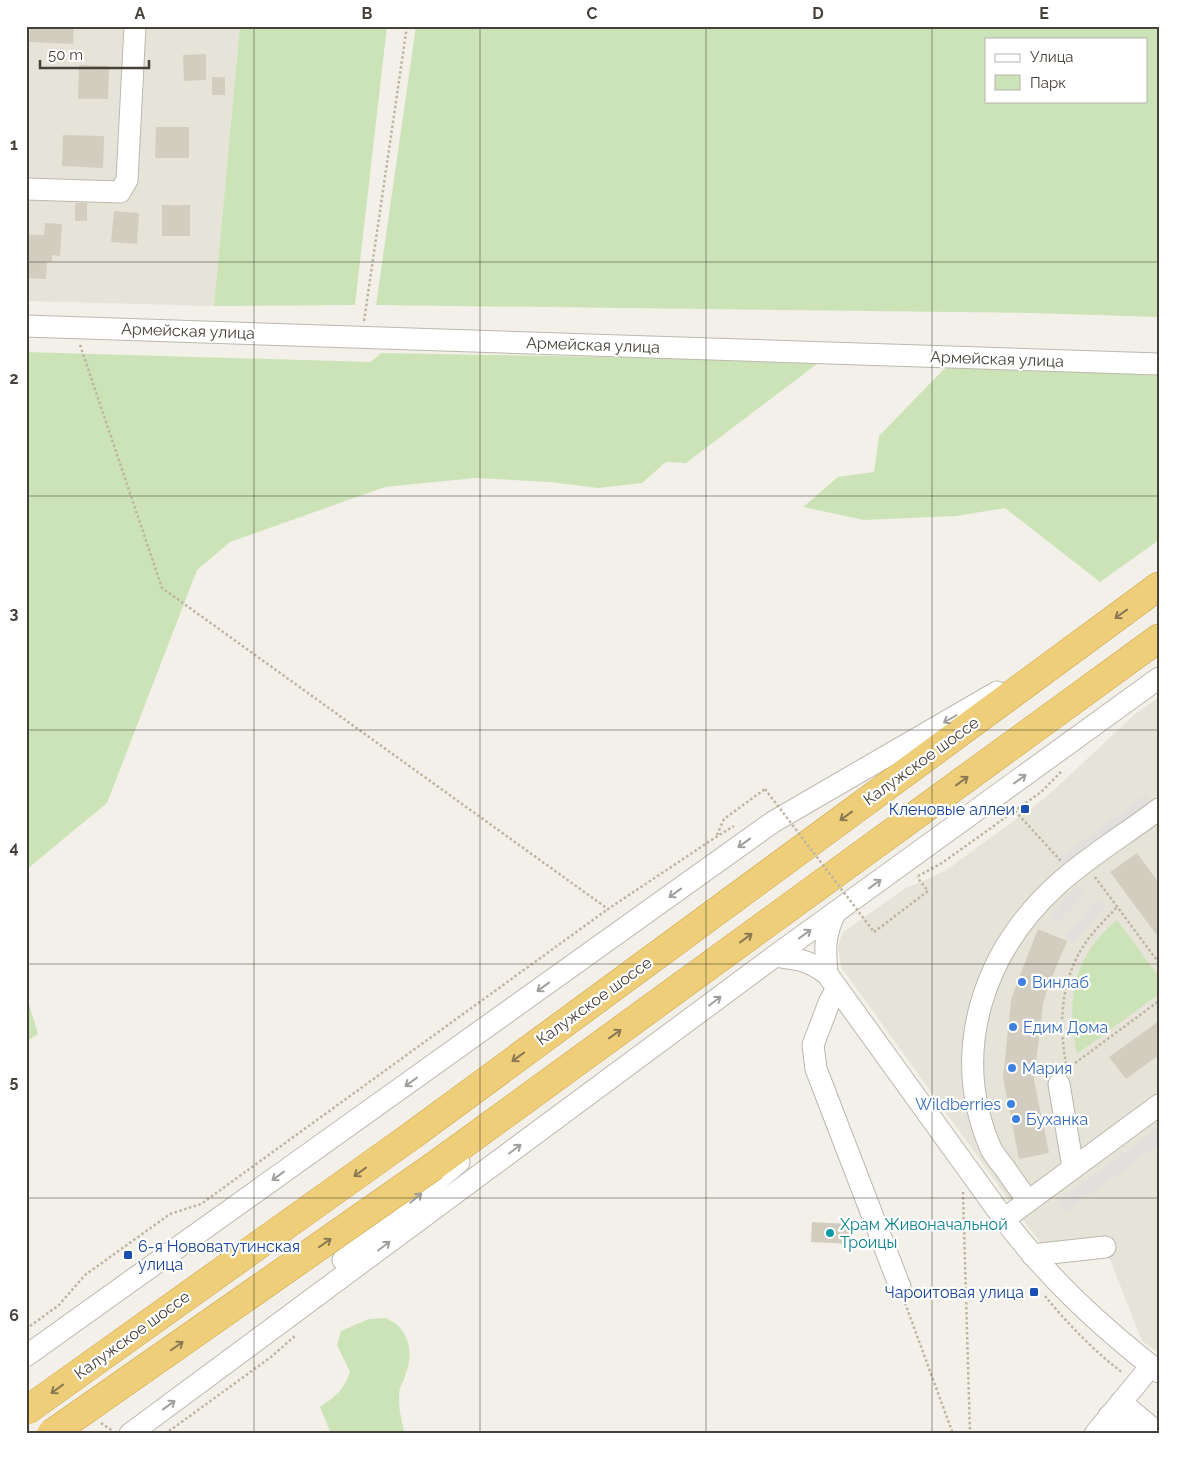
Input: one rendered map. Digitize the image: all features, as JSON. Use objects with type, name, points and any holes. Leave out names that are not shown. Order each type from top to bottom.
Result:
[{"type":"highway","name":"Калужское шоссе","points":[[26,1410],[414,1134],[1159,586]]},
{"type":"highway","name":"Калужское шоссе","points":[[51,1434],[434,1166],[1159,638]]},
{"type":"street","points":[[26,189],[120,192],[127,180],[135,26]]},
{"type":"street","name":"Армейская улица","points":[[26,326],[1159,364]]},
{"type":"street","points":[[26,1356],[773,822],[1083,642]]},
{"type":"street","points":[[1049,718],[1159,653]]},
{"type":"street","points":[[900,1287],[816,1069],[813,1045],[829,1004],[832,981],[825,944],[829,925],[844,916],[1159,678]]},
{"type":"street","points":[[1028,1201],[992,1151],[978,1111],[973,1059],[977,1017],[984,991],[994,968],[1019,926],[1058,885],[1078,868],[1156,817]]},
{"type":"street","points":[[130,1434],[775,956],[844,916]]},
{"type":"street","points":[[775,956],[803,960],[819,968],[832,981],[1032,1255],[1090,1315],[1155,1369],[1115,1409],[1095,1434]]},
{"type":"street","points":[[192,1388],[583,1057]]},
{"type":"street","points":[[1059,1084],[1073,1168]]},
{"type":"street","points":[[1004,1219],[1159,1105]]},
{"type":"street","points":[[1032,1255],[1105,1247]]},
{"type":"street","points":[[1115,1409],[1159,1434]]},
{"type":"street","points":[[1115,1409],[1130,1434]]},
{"type":"street","points":[[26,1410],[51,1434]]},
{"type":"path","points":[[361,337],[407,26]]},
{"type":"path","points":[[74,328],[162,588],[608,909]]},
{"type":"path","points":[[716,837],[724,819],[765,789],[874,932],[928,891],[917,877]]},
{"type":"path","points":[[911,880],[942,863],[1041,792]]},
{"type":"path","points":[[768,807],[777,802]]},
{"type":"path","points":[[1015,811],[1078,868],[1117,907],[1159,964]]},
{"type":"path","points":[[26,1329],[59,1305],[85,1275],[154,1225],[170,1214],[201,1204],[608,909],[716,837],[742,822]]},
{"type":"path","points":[[1117,907],[1086,942],[1069,975],[1062,1009],[1062,1034],[1067,1068],[1159,1001]]},
{"type":"path","points":[[844,916],[861,913]]},
{"type":"path","points":[[963,1188],[970,1434]]},
{"type":"path","points":[[900,1287],[953,1434]]},
{"type":"shaded area","points":[[26,26],[240,26],[214,306],[26,301]]},
{"type":"shaded area","points":[[1159,697],[1159,1353],[1142,1341],[1102,1239],[1040,1243],[841,967],[838,948],[842,933],[907,887],[945,871],[1037,804],[1135,714]]},
{"type":"shaded area","points":[[1145,795],[1152,804],[1063,870],[1056,860]]},
{"type":"shaded area","points":[[1077,886],[1085,893],[1057,924],[1049,917]]},
{"type":"shaded area","points":[[1098,899],[1106,906],[1073,943],[1064,935]]},
{"type":"shaded area","points":[[1159,1127],[1159,1144],[1066,1212],[1058,1201]]},
{"type":"green space","points":[[240,26],[387,26],[355,305],[214,306]]},
{"type":"green space","points":[[416,26],[1159,26],[1159,317],[1031,313],[376,305]]},
{"type":"green space","points":[[26,352],[371,362],[381,353],[821,361],[686,463],[666,462],[642,483],[598,488],[550,482],[475,478],[385,487],[230,542],[197,570],[107,803],[26,870]]},
{"type":"green space","points":[[968,359],[1159,368],[1159,540],[1100,582],[1005,508],[956,516],[864,520],[803,507],[838,477],[874,472],[879,436],[943,370]]},
{"type":"green space","points":[[1117,920],[1159,977],[1159,994],[1077,1054],[1072,1015],[1076,981],[1090,949]]},
{"type":"green space","points":[[26,994],[38,1034],[26,1042]]},
{"type":"green space","points":[[385,1318],[395,1323],[406,1336],[408,1342],[410,1355],[408,1367],[399,1394],[400,1411],[405,1434],[331,1434],[320,1407],[339,1392],[350,1372],[337,1345],[341,1331],[369,1319]]},
{"type":"building","points":[[30,26],[74,26],[73,44],[29,42]]},
{"type":"building","points":[[206,54],[206,80],[184,81],[183,55]]},
{"type":"building","points":[[79,65],[109,66],[108,99],[78,99]]},
{"type":"building","points":[[212,77],[225,77],[225,95],[212,95]]},
{"type":"building","points":[[156,127],[189,127],[189,158],[155,158]]},
{"type":"building","points":[[63,135],[104,136],[103,168],[62,166]]},
{"type":"building","points":[[75,203],[87,203],[87,221],[75,221]]},
{"type":"building","points":[[162,205],[190,205],[190,236],[162,236]]},
{"type":"building","points":[[114,211],[139,213],[137,244],[111,242]]},
{"type":"building","points":[[45,223],[62,224],[60,256],[52,255],[52,262],[47,262],[46,279],[26,278],[28,252],[26,252],[26,234],[44,235]]},
{"type":"building","points":[[1137,853],[1159,883],[1159,938],[1110,872]]},
{"type":"building","points":[[1038,929],[1067,941],[1043,1004],[1034,1080],[1049,1153],[1019,1159],[1003,1078],[1011,1000]]},
{"type":"building","points":[[1159,1021],[1159,1055],[1126,1079],[1109,1057]]},
{"type":"building","name":"Храм Живоначальной Троицы","points":[[812,1222],[849,1224],[848,1244],[811,1242]]},
{"type":"place","name":"Кленовые аллеи","points":[[1025,809]]},
{"type":"place","name":"Винлаб","points":[[1022,982]]},
{"type":"place","name":"Едим Дома","points":[[1013,1027]]},
{"type":"place","name":"Мария","points":[[1012,1068]]},
{"type":"place","name":"Wildberries","points":[[1011,1104]]},
{"type":"place","name":"Буханка","points":[[1016,1119]]},
{"type":"place","name":"Храм Живоначальной Троицы","points":[[830,1233]]},
{"type":"place","name":"6-я Нововатутинская улица","points":[[128,1255]]},
{"type":"place","name":"Чароитовая улица","points":[[1034,1292]]}]
